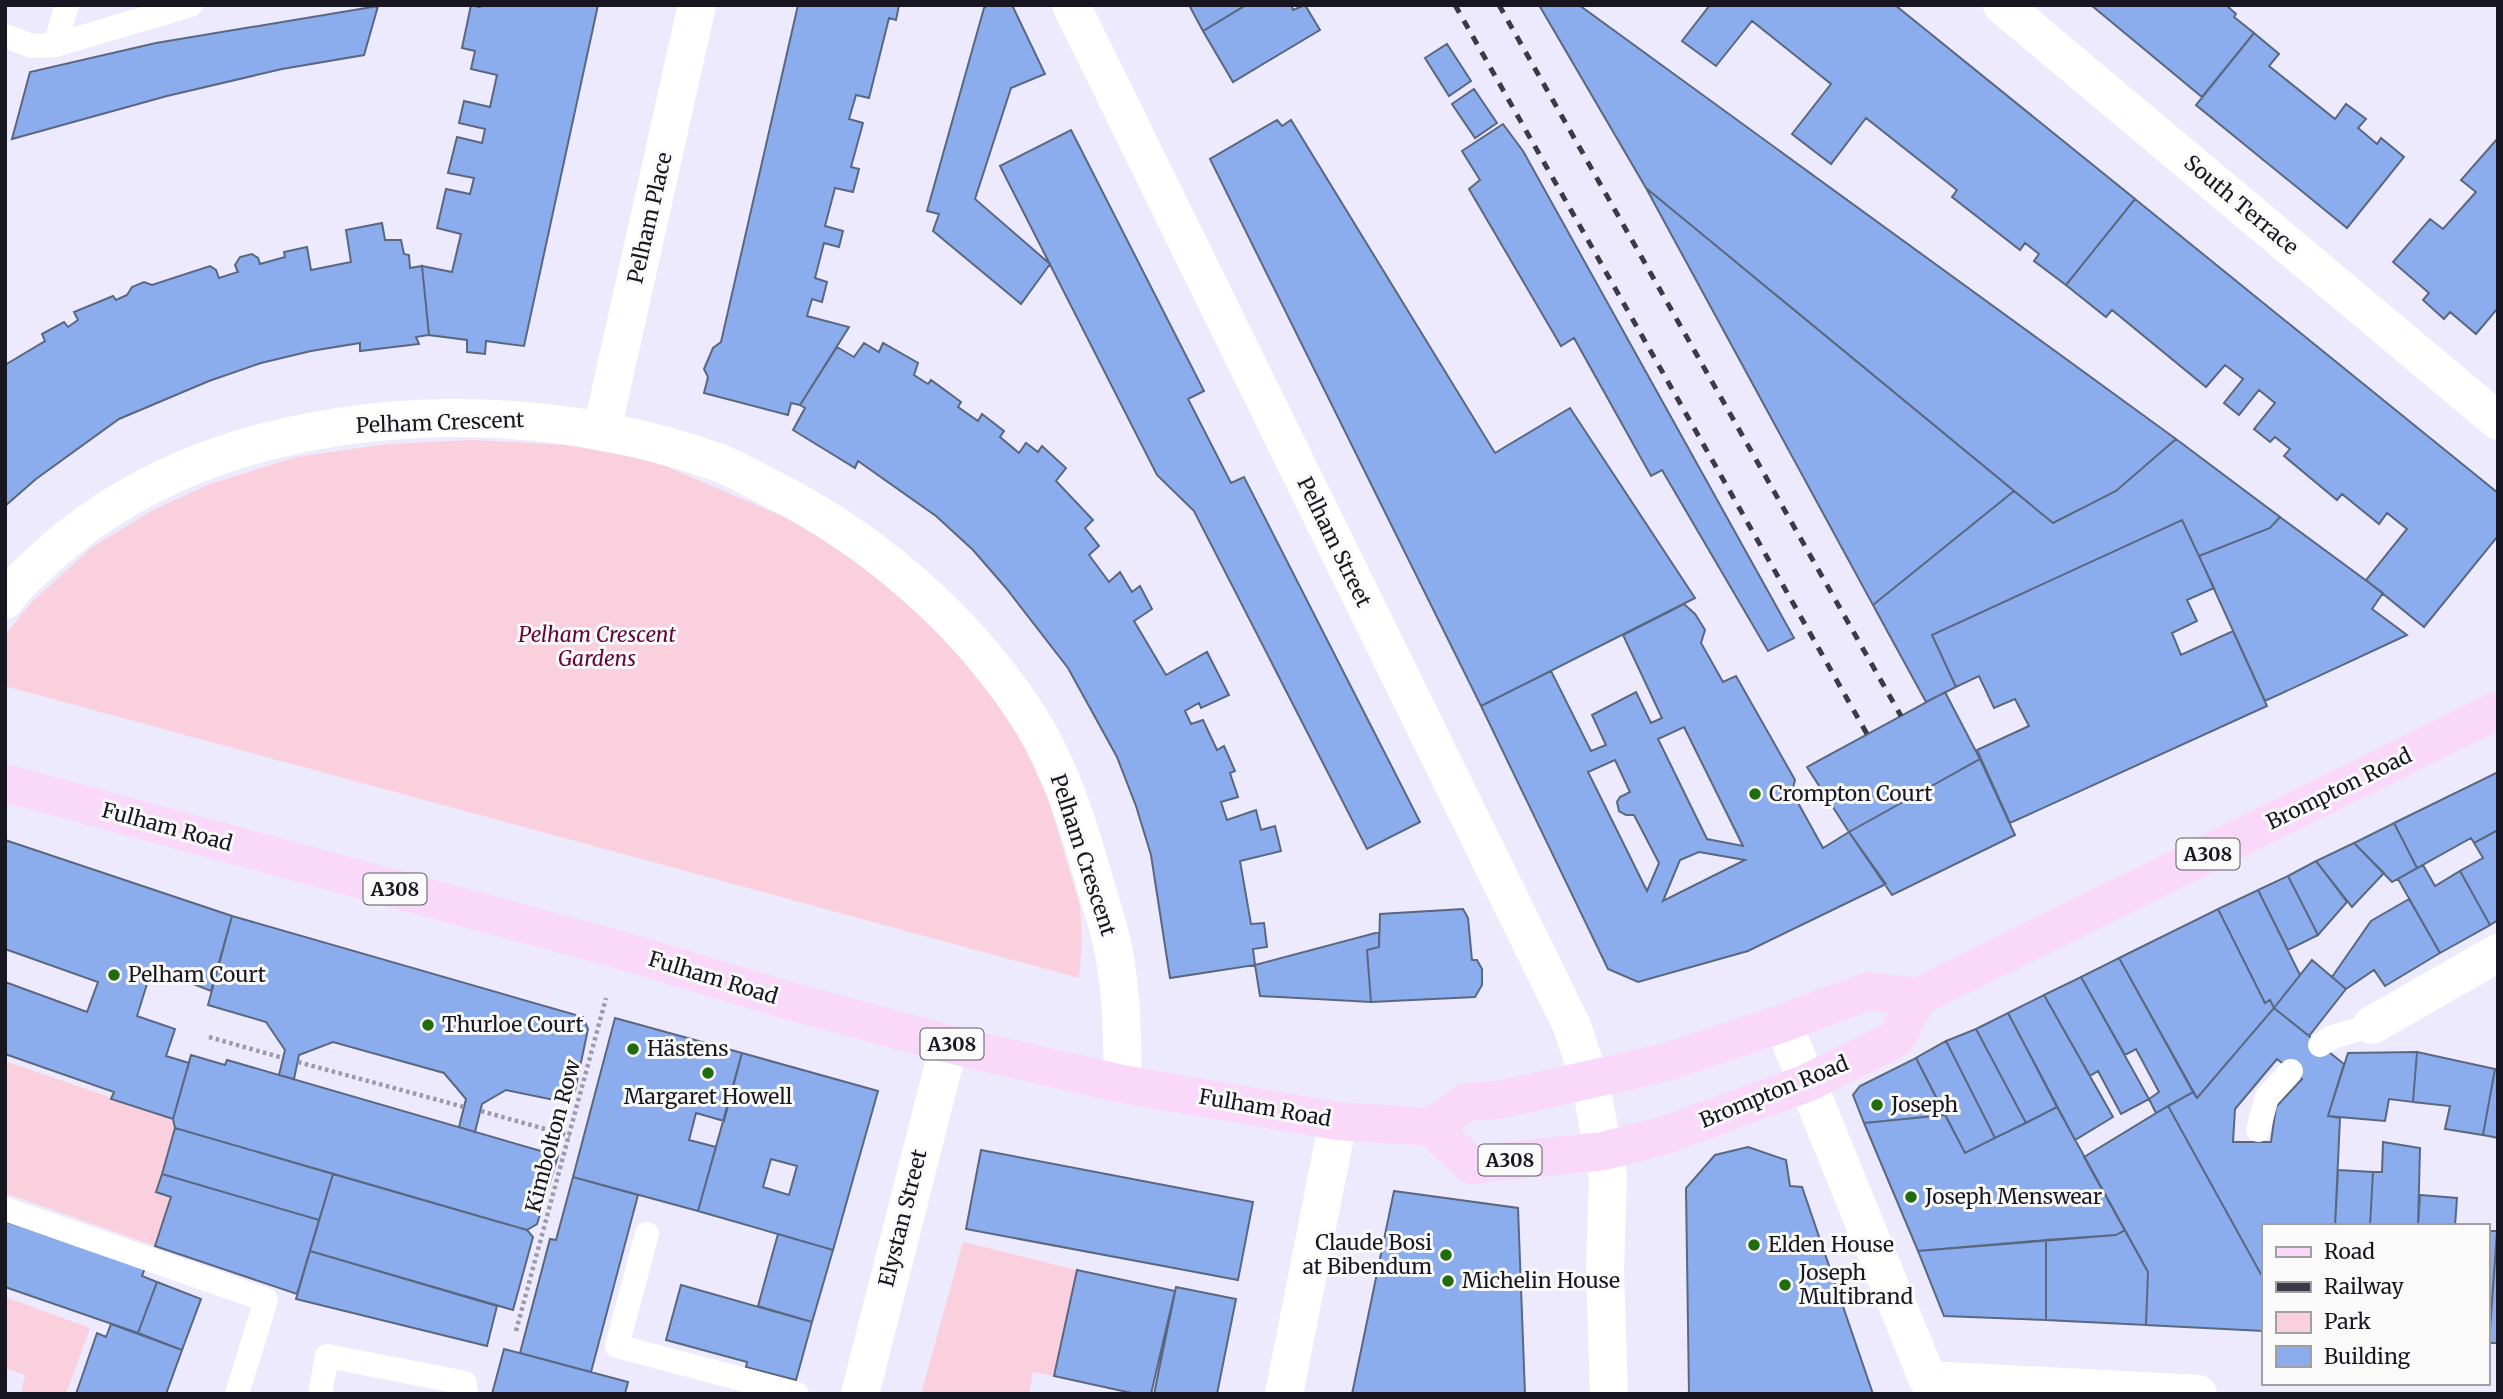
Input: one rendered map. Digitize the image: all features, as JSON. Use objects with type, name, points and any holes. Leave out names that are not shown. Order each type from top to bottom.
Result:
[{"type":"main road","name":"Brompton Road","points":[[1604,1151],[1665,1135],[1807,1083],[1896,1039],[1918,997],[2498,710]]},
{"type":"main road","name":"Fulham Road","points":[[5,783],[617,949],[783,999],[949,1044],[1122,1083],[1338,1121],[1431,1128]]},
{"type":"main road","points":[[1431,1128],[1467,1102],[1498,1100],[1664,1063],[1869,991],[1918,997]]},
{"type":"main road","name":"A308","points":[[1431,1128],[1471,1165],[1604,1151]]},
{"type":"street","name":"Pelham Place","points":[[602,430],[697,5]]},
{"type":"street","name":"Pelham Street","points":[[1071,5],[1567,1015],[1590,1081],[1608,1176],[1605,1270],[1609,1394]]},
{"type":"street","name":"South Terrace","points":[[2002,5],[2492,403]]},
{"type":"street","name":"Pelham Crescent","points":[[5,600],[12,589],[56,548],[104,511],[180,470],[239,449],[316,429],[388,421],[465,418],[540,421],[602,430],[719,463],[828,520],[880,557],[939,607],[982,654],[1030,720],[1054,762],[1080,828],[1115,955],[1123,1028],[1122,1083]]},
{"type":"street","points":[[2372,1025],[2498,953]]},
{"type":"street","points":[[1783,1023],[1928,1380],[2198,1394]]},
{"type":"street","name":"Elystan Street","points":[[860,1394],[949,1044]]},
{"type":"street","points":[[1284,1394],[1338,1121]]},
{"type":"lane","points":[[55,45],[67,5]]},
{"type":"lane","points":[[5,36],[32,46],[55,45],[191,5]]},
{"type":"lane","points":[[2320,1045],[2333,1037],[2372,1025]]},
{"type":"lane","points":[[2258,1130],[2267,1097],[2291,1070]]},
{"type":"lane","points":[[5,1209],[266,1300],[237,1394]]},
{"type":"lane","points":[[647,1234],[617,1346],[797,1394]]},
{"type":"lane","points":[[320,1394],[327,1356],[465,1383],[466,1394]]},
{"type":"path","name":"Kimbolton Row","points":[[516,1331],[570,1136],[617,949]]},
{"type":"path","points":[[209,1037],[283,1058]]},
{"type":"path","points":[[298,1062],[464,1107]]},
{"type":"path","points":[[481,1111],[570,1136]]},
{"type":"green space","name":"Pelham Crescent Gardens","points":[[473,440],[567,445],[653,461],[794,521],[849,553],[942,635],[981,678],[1020,736],[1048,798],[1080,906],[1082,940],[1079,978],[5,686],[5,635],[31,603],[91,548],[153,510],[210,484],[297,457],[387,444]]},
{"type":"green space","points":[[5,1061],[173,1119],[175,1128],[157,1192],[171,1197],[155,1246],[5,1193]]},
{"type":"green space","points":[[963,1242],[1077,1270],[1054,1376],[1033,1372],[1029,1394],[921,1394]]},
{"type":"green space","points":[[5,1297],[90,1328],[66,1394],[21,1394],[25,1375],[5,1368]]},
{"type":"building","points":[[471,5],[598,5],[524,346],[486,341],[485,354],[467,352],[467,340],[429,335],[422,266],[452,272],[461,234],[437,228],[446,189],[470,194],[474,178],[448,173],[457,137],[482,143],[485,129],[459,123],[464,101],[490,107],[497,75],[471,69],[475,51],[462,48]]},
{"type":"building","points":[[798,5],[899,5],[896,20],[889,18],[869,98],[856,95],[849,119],[863,123],[851,167],[859,169],[853,192],[835,188],[825,226],[843,231],[839,247],[824,243],[815,278],[827,282],[822,302],[812,299],[807,316],[849,327],[800,405],[791,403],[788,415],[704,393],[708,377],[704,369],[713,348],[721,342]]},
{"type":"building","points":[[987,5],[1012,5],[1045,74],[1011,88],[975,199],[1050,264],[1021,304],[933,231],[939,214],[927,211]]},
{"type":"building","points":[[1189,5],[1246,5],[1203,31]]},
{"type":"building","points":[[1246,5],[1291,5],[1293,10],[1305,5],[1320,30],[1233,82],[1203,31]]},
{"type":"building","points":[[1539,5],[1579,5],[2176,439],[2116,491],[2053,523],[1646,188]]},
{"type":"building","points":[[1710,5],[1895,5],[2135,199],[2066,285],[2034,261],[2039,254],[2025,243],[2020,250],[1952,197],[1957,190],[1866,118],[1831,164],[1792,134],[1831,84],[1752,21],[1716,66],[1682,41]]},
{"type":"building","points":[[2091,5],[2226,5],[2236,14],[2234,17],[2254,33],[2202,97]]},
{"type":"building","points":[[378,6],[364,55],[282,69],[167,96],[12,139],[30,72],[156,43]]},
{"type":"building","points":[[2254,33],[2279,54],[2269,66],[2335,119],[2346,104],[2366,119],[2358,128],[2377,144],[2381,138],[2404,157],[2347,228],[2196,105]]},
{"type":"building","points":[[1447,44],[1471,81],[1449,96],[1425,58]]},
{"type":"building","points":[[1474,89],[1497,123],[1475,138],[1452,104]]},
{"type":"building","points":[[1277,120],[1282,126],[1291,120],[1495,453],[1570,408],[1695,598],[1481,706],[1210,159]]},
{"type":"building","points":[[1503,124],[1523,151],[1794,638],[1768,651],[1662,470],[1651,476],[1574,338],[1561,346],[1469,189],[1480,180],[1462,151]]},
{"type":"building","points":[[1071,130],[1204,391],[1188,399],[1231,483],[1244,477],[1420,822],[1367,849],[1194,511],[1157,475],[1000,166]]},
{"type":"building","points":[[2498,138],[2498,308],[2476,334],[2450,312],[2444,319],[2423,300],[2429,293],[2393,262],[2430,219],[2443,229],[2476,192],[2461,180]]},
{"type":"building","points":[[1646,188],[2014,491],[1873,605]]},
{"type":"building","points":[[2135,199],[2498,493],[2498,536],[2424,627],[2366,580],[2407,529],[2387,513],[2379,524],[2342,494],[2337,500],[2284,456],[2290,449],[2275,437],[2270,442],[2254,429],[2275,403],[2259,390],[2239,415],[2224,403],[2243,379],[2225,365],[2206,387],[2112,310],[2106,317],[2066,285]]},
{"type":"building","points":[[382,223],[385,240],[401,240],[404,254],[409,255],[410,268],[422,266],[429,335],[416,337],[419,344],[360,351],[360,343],[311,351],[261,363],[209,381],[119,419],[36,479],[5,506],[5,365],[45,341],[42,334],[64,322],[68,327],[78,320],[74,312],[113,296],[116,300],[127,295],[132,287],[144,282],[152,285],[210,266],[216,270],[219,278],[238,272],[235,265],[240,257],[252,254],[258,258],[260,264],[285,257],[284,252],[307,247],[311,270],[351,262],[346,230]]},
{"type":"building","points":[[864,343],[879,352],[883,343],[918,363],[914,375],[928,384],[931,380],[961,402],[958,407],[978,421],[982,414],[1004,431],[1000,437],[1019,453],[1026,443],[1038,452],[1042,446],[1066,468],[1056,481],[1093,520],[1085,528],[1099,546],[1089,555],[1109,582],[1120,572],[1132,592],[1140,586],[1152,609],[1134,621],[1166,675],[1207,652],[1229,695],[1201,708],[1199,703],[1185,711],[1191,724],[1203,720],[1217,750],[1224,746],[1235,771],[1230,773],[1238,797],[1221,802],[1227,820],[1256,810],[1261,830],[1275,826],[1281,851],[1240,861],[1251,924],[1264,923],[1267,947],[1253,949],[1255,965],[1170,978],[1151,855],[1136,806],[1117,757],[1068,668],[973,550],[936,516],[858,461],[855,468],[793,430],[805,408],[800,405],[837,347],[854,357]]},
{"type":"building","points":[[2176,439],[2280,517],[2270,528],[2199,556],[2182,520],[1932,635],[1956,687],[1926,702],[1873,605],[2014,491],[2053,523],[2116,491]]},
{"type":"building","points":[[2280,517],[2383,593],[2372,609],[2407,635],[2265,701],[2199,556],[2270,528]]},
{"type":"building","points":[[2182,520],[2214,588],[2187,600],[2197,621],[2172,633],[2181,655],[2233,631],[2267,706],[2010,823],[1977,750],[2029,726],[2015,699],[1994,708],[1979,676],[1956,687],[1932,635]]},
{"type":"building","name":"Crompton Court","points":[[1684,604],[1695,614],[1705,630],[1701,643],[1723,682],[1736,676],[1795,780],[1792,792],[1823,848],[1849,832],[1886,884],[1748,951],[1638,982],[1608,969],[1481,706],[1551,671],[1591,751],[1606,745],[1592,715],[1636,692],[1651,723],[1662,718],[1623,635]],"holes":[[[1684,727],[1743,846],[1707,839],[1658,739]],[[1615,760],[1630,792],[1620,797],[1617,802],[1619,811],[1634,815],[1659,863],[1647,891],[1588,772]],[[1699,852],[1745,860],[1663,901],[1680,860]]]},
{"type":"building","points":[[1945,692],[1980,759],[1849,832],[1807,767]]},
{"type":"building","points":[[1980,759],[2015,835],[1892,895],[1849,832]]},
{"type":"building","points":[[2498,772],[2498,830],[2474,843],[2471,838],[2417,868],[2394,823]]},
{"type":"building","points":[[2394,823],[2417,868],[2392,882],[2354,843]]},
{"type":"building","points":[[2498,830],[2498,920],[2490,925],[2460,871],[2483,858],[2474,843]]},
{"type":"building","name":"Pelham Court","points":[[5,840],[232,916],[211,991],[152,968],[137,1016],[175,1029],[166,1056],[189,1063],[173,1119],[111,1099],[114,1092],[5,1054],[5,982],[87,1012],[98,982],[5,949]]},
{"type":"building","points":[[2354,843],[2384,873],[2352,907],[2316,861]]},
{"type":"building","points":[[2316,861],[2347,902],[2318,935],[2288,876]]},
{"type":"building","points":[[2423,865],[2435,886],[2460,871],[2490,925],[2440,953],[2398,879]]},
{"type":"building","points":[[2288,876],[2318,935],[2288,950],[2258,890]]},
{"type":"building","points":[[2258,890],[2300,975],[2274,1008],[2270,1000],[2265,1003],[2218,909]]},
{"type":"building","points":[[2409,899],[2440,953],[2385,986],[2374,970],[2346,989],[2332,977],[2371,921]]},
{"type":"building","points":[[1463,909],[1468,918],[1472,960],[1477,960],[1482,969],[1482,985],[1475,997],[1371,1002],[1367,950],[1379,947],[1380,914]]},
{"type":"building","points":[[2218,909],[2265,1003],[2270,1000],[2274,1008],[2197,1098],[2119,958]]},
{"type":"building","name":"Thurloe Court","points":[[232,916],[583,1017],[588,1029],[575,1091],[559,1101],[506,1090],[482,1104],[475,1132],[459,1127],[466,1099],[444,1073],[333,1042],[299,1055],[294,1079],[279,1075],[285,1050],[266,1022],[208,1005]]},
{"type":"building","points":[[1379,932],[1379,947],[1367,950],[1371,1002],[1260,996],[1255,965]]},
{"type":"building","points":[[2119,958],[2193,1092],[2156,1113],[2149,1099],[2159,1092],[2136,1049],[2125,1055],[2081,977]]},
{"type":"building","points":[[2312,960],[2346,989],[2309,1036],[2274,1008]]},
{"type":"building","points":[[2081,977],[2149,1099],[2121,1114],[2098,1071],[2090,1076],[2044,995]]},
{"type":"building","points":[[2044,995],[2113,1117],[2075,1140],[2008,1013]]},
{"type":"building","points":[[2274,1008],[2344,1064],[2328,1116],[2340,1118],[2335,1224],[2262,1224],[2262,1276],[2168,1106],[2193,1092],[2197,1098]],"holes":[[[2277,1059],[2302,1079],[2276,1107],[2271,1142],[2233,1142],[2235,1109]]]},
{"type":"building","points":[[2008,1013],[2057,1107],[2026,1123],[1976,1029]]},
{"type":"building","points":[[615,1018],[742,1053],[724,1121],[696,1113],[689,1140],[716,1147],[698,1211],[573,1177]]},
{"type":"building","points":[[1976,1029],[2026,1123],[1995,1138],[1946,1041]]},
{"type":"building","points":[[1946,1041],[1995,1138],[1965,1153],[1916,1058]]},
{"type":"building","points":[[2417,1052],[2495,1069],[2483,1135],[2445,1129],[2450,1106],[2413,1102]]},
{"type":"building","points":[[2417,1052],[2413,1102],[2389,1099],[2385,1121],[2328,1116],[2348,1053]]},
{"type":"building","points":[[742,1053],[878,1091],[833,1250],[698,1211]],"holes":[[[771,1159],[797,1166],[789,1195],[763,1187]]]},
{"type":"building","points":[[191,1055],[225,1065],[227,1060],[558,1156],[537,1224],[527,1230],[175,1128],[173,1119]]},
{"type":"building","points":[[1916,1058],[1945,1115],[1864,1123],[1853,1095],[1860,1086]]},
{"type":"building","points":[[2495,1069],[2498,1070],[2498,1138],[2483,1135]]},
{"type":"building","points":[[2168,1106],[2262,1276],[2262,1331],[2146,1325],[2148,1272],[2084,1157]]},
{"type":"building","points":[[2057,1107],[2125,1230],[2116,1235],[1918,1251],[1864,1123],[1945,1115],[1965,1153]]},
{"type":"building","points":[[175,1128],[333,1174],[319,1220],[162,1174]]},
{"type":"building","points":[[2383,1142],[2420,1148],[2418,1224],[2370,1224],[2373,1172],[2382,1172]]},
{"type":"building","name":"Elden House","points":[[1748,1147],[1786,1160],[1790,1186],[1802,1187],[1873,1394],[1689,1394],[1686,1188],[1715,1155]]},
{"type":"building","points":[[981,1150],[1253,1202],[1238,1280],[966,1229]]},
{"type":"building","points":[[2338,1170],[2373,1172],[2370,1224],[2335,1224]]},
{"type":"building","points":[[162,1174],[319,1220],[297,1294],[155,1246],[171,1197],[156,1192]]},
{"type":"building","points":[[333,1174],[527,1230],[533,1237],[513,1310],[310,1251]]},
{"type":"building","points":[[573,1177],[638,1195],[591,1372],[520,1353],[550,1239],[556,1240]]},
{"type":"building","name":"Michelin House","points":[[1394,1191],[1518,1208],[1525,1394],[1352,1394]]},
{"type":"building","points":[[2420,1195],[2457,1198],[2455,1224],[2418,1224]]},
{"type":"building","points":[[5,1221],[145,1268],[142,1276],[157,1282],[138,1333],[5,1287]]},
{"type":"building","points":[[2498,1221],[2498,1343],[2489,1343]]},
{"type":"building","points":[[2125,1230],[2148,1272],[2146,1325],[2046,1320],[2046,1240],[2116,1235]]},
{"type":"building","points":[[2489,1231],[2497,1231],[2489,1343]]},
{"type":"building","points":[[778,1234],[833,1250],[812,1322],[758,1306]]},
{"type":"building","points":[[2046,1240],[2046,1320],[1944,1316],[1918,1251]]},
{"type":"building","points":[[310,1251],[497,1306],[487,1346],[296,1299]]},
{"type":"building","points":[[1077,1270],[1175,1291],[1151,1394],[1136,1394],[1054,1376]]},
{"type":"building","points":[[157,1282],[201,1299],[182,1350],[138,1333]]},
{"type":"building","points":[[681,1285],[812,1322],[796,1380],[746,1367],[747,1362],[666,1340]]},
{"type":"building","points":[[1176,1287],[1236,1299],[1217,1394],[1154,1394]]},
{"type":"building","points":[[111,1324],[182,1350],[166,1394],[76,1394],[97,1333],[106,1337]]},
{"type":"building","points":[[504,1349],[628,1382],[625,1394],[492,1394]]},
{"type":"railway","points":[[1455,5],[1867,734]]},
{"type":"railway","points":[[1499,5],[1901,716]]},
{"type":"place","name":"Crompton Court","points":[[1755,794]]},
{"type":"place","name":"Pelham Court","points":[[114,975]]},
{"type":"place","name":"Thurloe Court","points":[[428,1025]]},
{"type":"place","name":"Hästens","points":[[633,1049]]},
{"type":"place","name":"Margaret Howell","points":[[708,1073]]},
{"type":"place","name":"Joseph","points":[[1877,1105]]},
{"type":"place","name":"Joseph Menswear","points":[[1911,1197]]},
{"type":"place","name":"Elden House","points":[[1754,1245]]},
{"type":"place","name":"Claude Bosi at Bibendum","points":[[1446,1255]]},
{"type":"place","name":"Michelin House","points":[[1448,1281]]},
{"type":"place","name":"Joseph Multibrand","points":[[1785,1285]]}]
